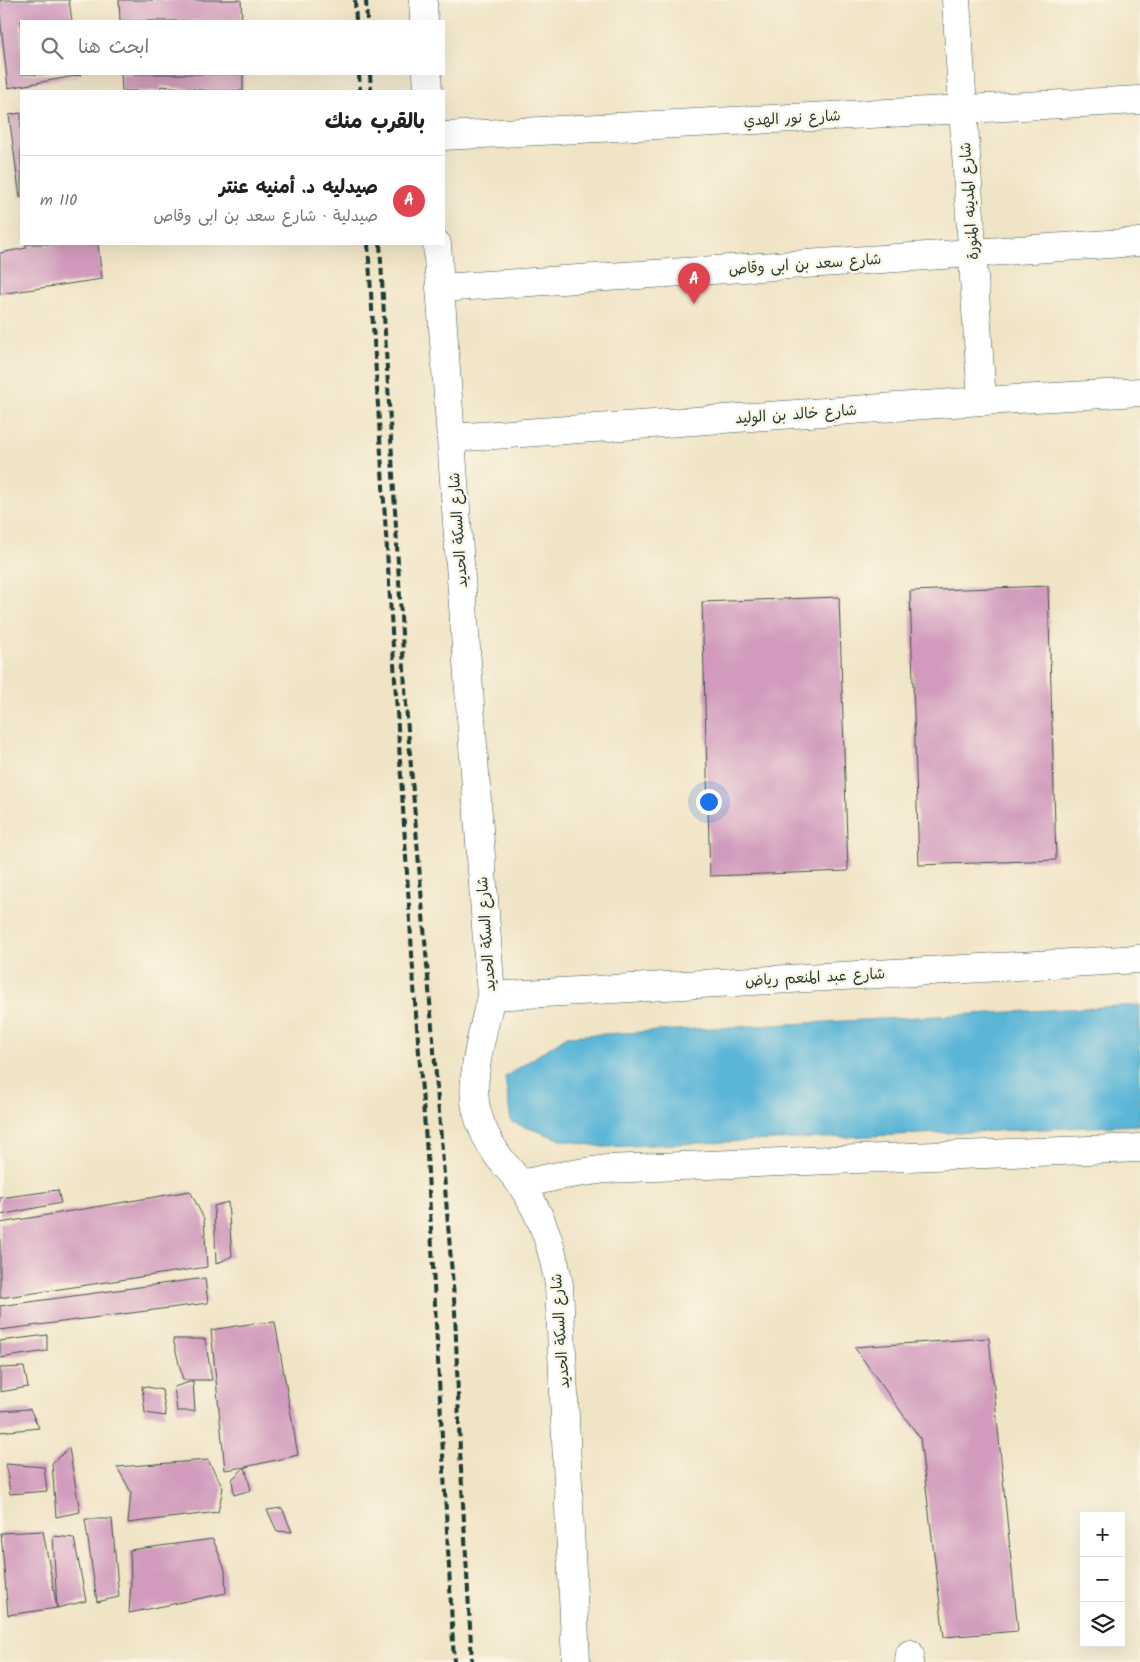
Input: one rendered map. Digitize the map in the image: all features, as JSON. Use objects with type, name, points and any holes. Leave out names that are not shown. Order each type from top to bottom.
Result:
[{"type":"street","points":[[423,0],[424,20]]},
{"type":"street","name":"شارع المدينه المنورة","points":[[956,0],[982,401]]},
{"type":"street","points":[[427,75],[428,90]]},
{"type":"street","name":"شارع نور الهدي","points":[[445,136],[1140,100]]},
{"type":"street","name":"شارع سعد بن ابى وقاص","points":[[440,288],[1140,242]]},
{"type":"street","name":"شارع السكة الحديد","points":[[437,245],[491,996],[474,1086],[476,1111],[485,1135],[498,1157],[522,1184],[540,1216],[552,1250],[559,1285],[576,1662]]},
{"type":"street","name":"شارع خالد بن الوليد","points":[[452,438],[982,401],[1140,392]]},
{"type":"street","name":"شارع عبد المنعم رياض","points":[[491,996],[1140,959]]},
{"type":"street","points":[[522,1184],[558,1176],[606,1169],[1140,1148]]},
{"type":"water","points":[[1140,1005],[1140,1125],[603,1147],[563,1140],[511,1122],[505,1077],[567,1036]]},
{"type":"building","points":[[0,0],[69,0],[72,20],[20,20],[20,75],[81,75],[8,88]]},
{"type":"building","points":[[119,0],[241,0],[242,20],[120,20]]},
{"type":"building","points":[[121,75],[243,75],[243,90],[202,90],[161,86],[160,90],[122,90]]},
{"type":"building","points":[[20,113],[20,198],[9,115]]},
{"type":"building","points":[[26,245],[98,245],[102,279],[0,294],[0,253],[26,248]]},
{"type":"building","points":[[1048,586],[1056,860],[919,865],[910,591]]},
{"type":"building","points":[[839,597],[848,871],[710,876],[702,602]]},
{"type":"building","points":[[58,1190],[61,1203],[0,1215],[0,1198]]},
{"type":"building","points":[[190,1191],[204,1219],[207,1267],[0,1298],[0,1223]]},
{"type":"building","points":[[228,1202],[232,1256],[216,1264],[214,1206]]},
{"type":"building","points":[[205,1278],[208,1303],[0,1330],[0,1306]]},
{"type":"building","points":[[275,1322],[298,1455],[225,1470],[211,1330]]},
{"type":"building","points":[[47,1335],[47,1351],[0,1358],[0,1341]]},
{"type":"building","points":[[989,1338],[1018,1631],[944,1637],[920,1438],[854,1347]]},
{"type":"building","points":[[173,1339],[205,1339],[212,1380],[183,1380]]},
{"type":"building","points":[[24,1367],[28,1387],[0,1392],[0,1368]]},
{"type":"building","points":[[193,1381],[195,1411],[177,1411],[174,1387]]},
{"type":"building","points":[[142,1386],[162,1390],[166,1416],[145,1413]]},
{"type":"building","points":[[30,1409],[39,1428],[0,1432],[0,1411]]},
{"type":"building","points":[[69,1448],[80,1512],[56,1517],[52,1463]]},
{"type":"building","points":[[208,1460],[223,1488],[218,1512],[128,1523],[131,1492],[117,1467]]},
{"type":"building","points":[[6,1464],[44,1467],[47,1491],[10,1494]]},
{"type":"building","points":[[245,1467],[251,1490],[234,1495],[232,1479]]},
{"type":"building","points":[[282,1508],[292,1532],[277,1531],[267,1510]]},
{"type":"building","points":[[85,1519],[112,1519],[119,1597],[97,1602]]},
{"type":"building","points":[[43,1531],[57,1608],[8,1615],[1,1533]]},
{"type":"building","points":[[53,1536],[74,1538],[86,1601],[57,1608]]},
{"type":"building","points":[[213,1539],[225,1570],[226,1593],[129,1613],[131,1582],[130,1550]]},
{"type":"railway","points":[[355,0],[356,20]]},
{"type":"railway","points":[[366,0],[367,20]]},
{"type":"railway","points":[[359,75],[360,90]]},
{"type":"railway","points":[[370,75],[371,90]]},
{"type":"railway","points":[[368,245],[415,1002],[427,1154],[454,1662]]},
{"type":"railway","points":[[380,245],[406,705],[455,1311],[460,1451],[472,1662]]},
{"type":"place","name":"صيدليه د. أمنيه عنتر","points":[[694,304]]}]
